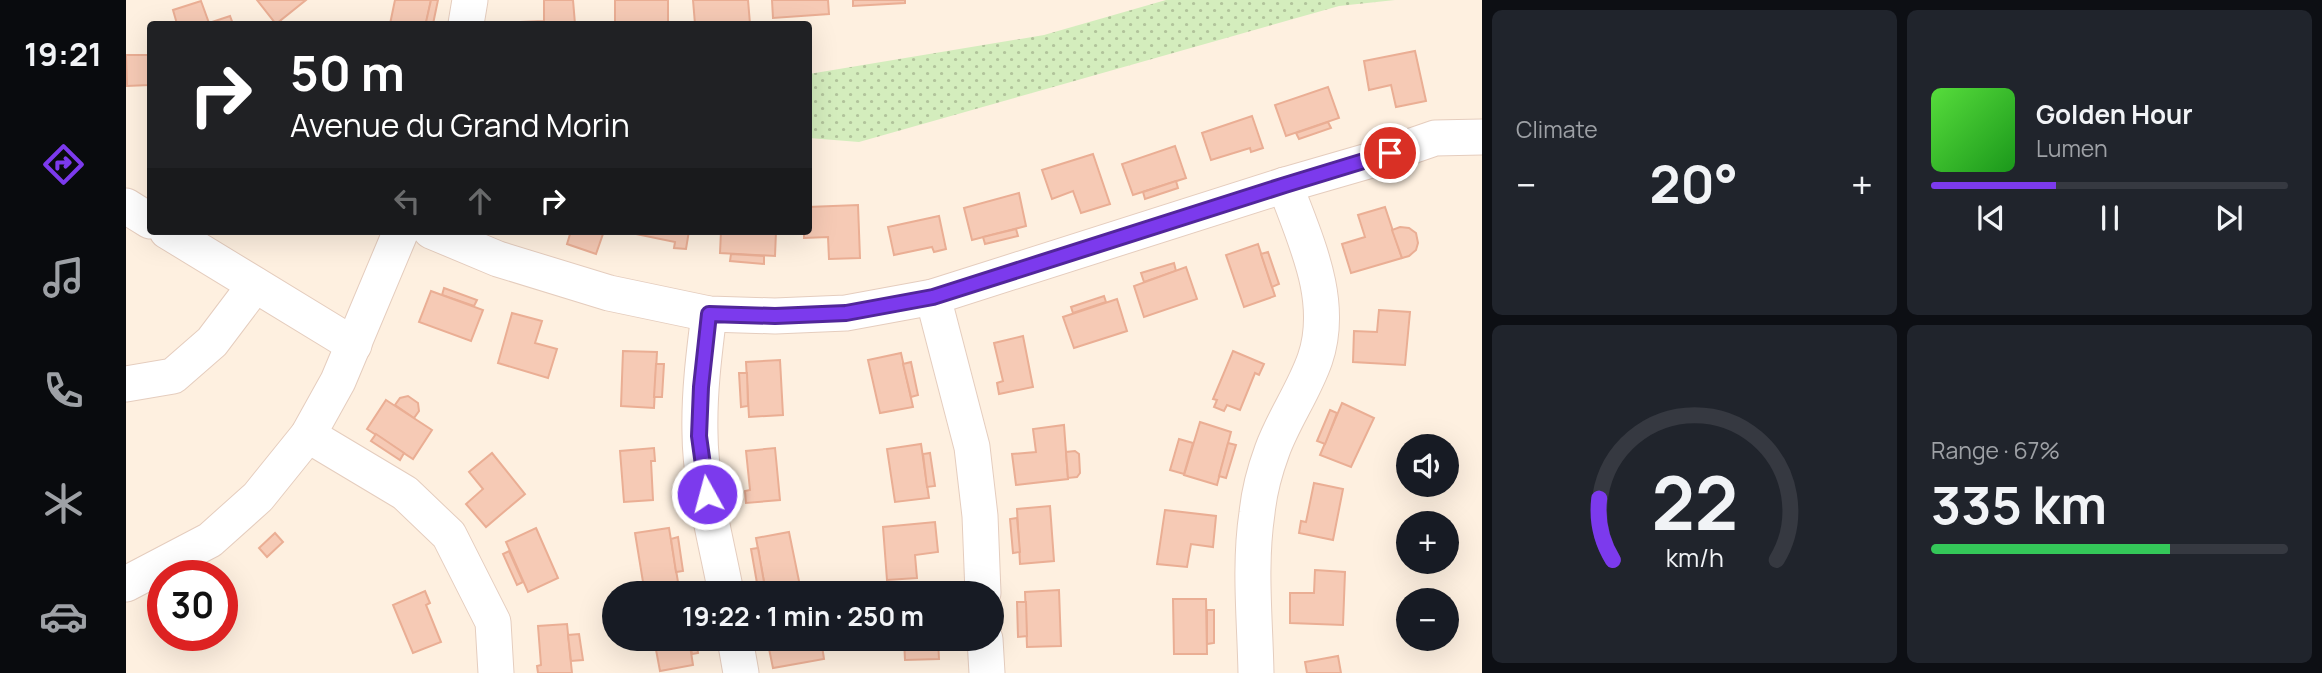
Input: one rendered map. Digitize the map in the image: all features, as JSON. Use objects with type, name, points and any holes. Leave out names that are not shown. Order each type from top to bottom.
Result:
[{"type":"street","points":[[466,21],[470,0]]},
{"type":"street","points":[[441,235],[498,258],[609,293],[709,314],[775,316],[846,313],[933,297],[1435,138],[1482,137]]},
{"type":"street","points":[[1256,673],[1253,566],[1257,513],[1271,452],[1315,359],[1321,328],[1321,303],[1315,267],[1285,185]]},
{"type":"street","points":[[126,206],[147,219]]},
{"type":"street","points":[[174,235],[354,345]]},
{"type":"street","points":[[126,584],[210,540],[258,497],[309,435],[338,381],[399,235]]},
{"type":"street","points":[[126,384],[173,376],[212,342],[255,285]]},
{"type":"street","points":[[933,297],[972,447],[980,516],[983,581]]},
{"type":"street","points":[[709,314],[699,436],[724,581]]},
{"type":"street","points":[[309,435],[405,493],[449,535],[493,622],[496,673]]},
{"type":"street","points":[[737,651],[741,673]]},
{"type":"street","points":[[985,651],[986,673]]},
{"type":"green space","points":[[1166,0],[1395,0],[1339,6],[859,142],[812,138],[812,74],[1044,35]]},
{"type":"building","points":[[257,0],[306,0],[280,21],[274,21]]},
{"type":"building","points":[[395,0],[431,0],[427,21],[391,21]]},
{"type":"building","points":[[431,0],[438,0],[434,21],[426,21]]},
{"type":"building","points":[[544,0],[573,0],[575,21],[544,21]]},
{"type":"building","points":[[615,0],[668,0],[668,21],[615,21]]},
{"type":"building","points":[[693,0],[748,0],[750,21],[695,21]]},
{"type":"building","points":[[772,0],[828,0],[829,14],[773,18]]},
{"type":"building","points":[[853,0],[905,0],[905,3],[853,6]]},
{"type":"building","points":[[201,1],[208,21],[176,21],[173,10]]},
{"type":"building","points":[[230,16],[232,21],[215,21]]},
{"type":"building","points":[[1415,51],[1426,101],[1396,107],[1391,85],[1369,90],[1364,61]]},
{"type":"building","points":[[126,55],[147,55],[147,85],[127,86]]},
{"type":"building","points":[[1328,87],[1339,118],[1286,136],[1275,105]]},
{"type":"building","points":[[1252,116],[1263,148],[1251,152],[1250,148],[1211,160],[1202,133]]},
{"type":"building","points":[[1328,122],[1331,128],[1299,139],[1296,133]]},
{"type":"building","points":[[1175,146],[1186,178],[1133,195],[1122,164]]},
{"type":"building","points":[[1093,154],[1110,204],[1081,213],[1073,191],[1052,199],[1042,170]]},
{"type":"building","points":[[1176,181],[1178,188],[1145,199],[1143,192]]},
{"type":"building","points":[[1019,193],[1026,226],[972,240],[964,208]]},
{"type":"building","points":[[858,205],[860,258],[829,259],[828,237],[804,238],[804,235],[812,235],[812,207]]},
{"type":"building","points":[[1385,207],[1402,258],[1351,273],[1342,244],[1365,237],[1358,215]]},
{"type":"building","points":[[939,216],[946,249],[934,252],[932,247],[894,255],[888,227]]},
{"type":"building","points":[[1409,228],[1416,233],[1418,243],[1416,250],[1402,258],[1392,230]]},
{"type":"building","points":[[1016,229],[1018,236],[985,244],[983,237]]},
{"type":"building","points":[[570,235],[603,235],[596,254],[567,244]]},
{"type":"building","points":[[641,235],[688,235],[686,249],[674,248],[675,242]]},
{"type":"building","points":[[721,235],[776,235],[775,256],[720,253]]},
{"type":"building","points":[[1258,244],[1275,296],[1244,307],[1226,255]]},
{"type":"building","points":[[1268,252],[1279,284],[1272,287],[1261,254]]},
{"type":"building","points":[[731,254],[764,256],[764,264],[730,261]]},
{"type":"building","points":[[1174,263],[1176,271],[1144,282],[1141,273]]},
{"type":"building","points":[[1186,267],[1197,299],[1144,317],[1134,286]]},
{"type":"building","points":[[444,288],[477,300],[474,306],[442,295]]},
{"type":"building","points":[[431,291],[483,310],[471,341],[419,322]]},
{"type":"building","points":[[1104,296],[1106,302],[1073,313],[1071,307]]},
{"type":"building","points":[[1117,299],[1127,331],[1074,348],[1063,317]]},
{"type":"building","points":[[1379,310],[1410,312],[1405,365],[1353,362],[1354,331],[1377,332]]},
{"type":"building","points":[[512,313],[542,321],[535,343],[557,349],[548,378],[498,363]]},
{"type":"building","points":[[1023,336],[1033,387],[999,394],[997,383],[1003,381],[994,343]]},
{"type":"building","points":[[623,351],[657,352],[654,408],[621,406]]},
{"type":"building","points":[[1233,351],[1264,364],[1259,375],[1255,373],[1240,410],[1227,405],[1224,411],[1214,407],[1217,400],[1213,399]]},
{"type":"building","points":[[901,353],[913,407],[880,413],[868,360]]},
{"type":"building","points":[[780,360],[783,415],[749,417],[746,362]]},
{"type":"building","points":[[911,362],[918,395],[911,397],[903,364]]},
{"type":"building","points":[[656,364],[664,364],[662,397],[654,397]]},
{"type":"building","points":[[739,373],[747,373],[748,406],[741,407]]},
{"type":"building","points":[[408,396],[418,403],[419,411],[414,418],[395,405],[400,398]]},
{"type":"building","points":[[386,400],[432,430],[413,459],[367,429]]},
{"type":"building","points":[[1342,403],[1374,418],[1351,467],[1320,455]]},
{"type":"building","points":[[1330,410],[1337,413],[1325,444],[1317,441]]},
{"type":"building","points":[[1200,422],[1231,432],[1217,485],[1184,475]]},
{"type":"building","points":[[1064,425],[1068,479],[1016,485],[1012,454],[1036,452],[1033,429]]},
{"type":"building","points":[[376,434],[404,453],[400,460],[371,441]]},
{"type":"building","points":[[1179,439],[1193,443],[1184,474],[1170,470]]},
{"type":"building","points":[[1228,443],[1236,445],[1226,478],[1219,476]]},
{"type":"building","points":[[921,444],[929,498],[895,502],[887,449]]},
{"type":"building","points":[[654,448],[655,461],[651,461],[653,500],[624,502],[620,451]]},
{"type":"building","points":[[775,448],[780,500],[746,503],[745,491],[750,490],[746,451]]},
{"type":"building","points":[[1075,451],[1079,454],[1080,473],[1077,477],[1068,478],[1066,452]]},
{"type":"building","points":[[492,453],[525,494],[486,527],[466,504],[483,489],[469,472]]},
{"type":"building","points":[[930,453],[935,486],[927,487],[923,454]]},
{"type":"building","points":[[1314,483],[1343,489],[1333,540],[1299,533],[1301,521],[1306,522]]},
{"type":"building","points":[[1050,506],[1054,561],[1020,564],[1017,509]]},
{"type":"building","points":[[1165,510],[1216,516],[1213,547],[1191,544],[1187,567],[1157,564]]},
{"type":"building","points":[[1017,518],[1020,552],[1013,553],[1010,519]]},
{"type":"building","points":[[935,522],[938,552],[915,555],[917,578],[887,580],[883,527]]},
{"type":"building","points":[[536,528],[558,578],[528,592],[506,542]]},
{"type":"building","points":[[669,528],[678,581],[643,581],[635,533]]},
{"type":"building","points":[[789,532],[799,581],[764,581],[756,538]]},
{"type":"building","points":[[275,533],[283,542],[267,557],[259,548]]},
{"type":"building","points":[[678,537],[683,571],[676,572],[671,539]]},
{"type":"building","points":[[758,548],[764,581],[757,581],[751,549]]},
{"type":"building","points":[[509,551],[523,582],[517,585],[503,554]]},
{"type":"building","points":[[1315,570],[1345,572],[1343,625],[1290,623],[1290,593],[1314,593]]},
{"type":"building","points":[[1059,590],[1061,646],[1027,647],[1025,592]]},
{"type":"building","points":[[425,591],[430,603],[426,605],[441,642],[413,653],[393,605]]},
{"type":"building","points":[[1173,599],[1206,599],[1207,654],[1174,654]]},
{"type":"building","points":[[1017,602],[1026,602],[1027,636],[1018,637]]},
{"type":"building","points":[[1207,610],[1214,610],[1214,643],[1207,644]]},
{"type":"building","points":[[567,624],[572,673],[538,673],[537,666],[541,665],[538,626]]},
{"type":"building","points":[[579,634],[583,660],[571,661],[568,635]]},
{"type":"building","points":[[656,651],[691,651],[693,665],[660,671]]},
{"type":"building","points":[[769,651],[823,651],[824,659],[773,668]]},
{"type":"building","points":[[905,651],[939,651],[939,659],[905,660]]},
{"type":"building","points":[[1338,656],[1341,673],[1307,673],[1305,662]]},
{"type":"route","points":[[707,494],[699,436],[709,314],[775,316],[846,313],[933,297],[1390,153]]}]
